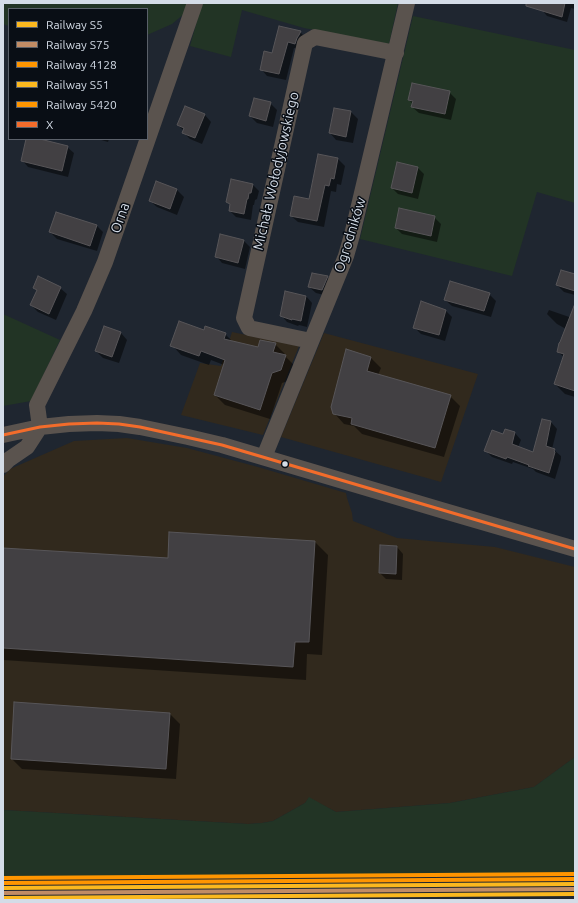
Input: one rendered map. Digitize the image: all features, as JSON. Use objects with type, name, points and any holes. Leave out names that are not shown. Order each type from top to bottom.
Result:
[{"type":"street","name":"Orna","points":[[148,138],[195,3]]},
{"type":"street","name":"Ogrodników","points":[[264,457],[346,256],[407,3]]},
{"type":"street","name":"Michała Wołodyjowskiego","points":[[311,341],[249,328],[244,318],[305,43],[315,37],[396,53]]},
{"type":"street","name":"Orna","points":[[40,427],[37,406],[84,310],[105,262],[147,140]]},
{"type":"street","points":[[3,435],[40,427],[68,424],[126,425],[140,427],[222,445],[575,549]]},
{"type":"street","points":[[3,465],[27,447],[40,427]]},
{"type":"shaded area","points":[[232,332],[299,346],[263,435],[181,415],[200,363],[221,366]]},
{"type":"shaded area","points":[[324,333],[478,374],[441,482],[281,437]]},
{"type":"shaded area","points":[[127,438],[187,448],[346,493],[353,521],[397,538],[495,547],[575,567],[575,757],[534,787],[450,803],[336,812],[309,798],[305,803],[273,821],[262,823],[248,824],[3,810],[3,477],[10,469],[74,441]]},
{"type":"green space","points":[[3,3],[187,3],[185,13],[172,24],[148,35],[148,8],[8,8],[8,26],[3,24]]},
{"type":"green space","points":[[202,3],[398,3],[389,44],[304,28],[242,10],[231,57],[190,46]]},
{"type":"green space","points":[[413,16],[575,50],[575,203],[537,192],[512,276],[360,239]]},
{"type":"green space","points":[[3,314],[60,340],[31,401],[3,406]]},
{"type":"green space","points":[[575,757],[575,873],[3,877],[3,810],[248,824],[262,823],[273,821],[305,803],[309,797],[336,812],[450,803],[534,787]]},
{"type":"building","points":[[526,3],[565,3],[562,17],[526,6]]},
{"type":"building","points":[[279,26],[301,31],[295,44],[288,42],[279,74],[260,70],[264,51],[272,53]]},
{"type":"building","points":[[412,83],[450,91],[445,114],[411,107],[413,101],[408,100]]},
{"type":"building","points":[[254,98],[271,102],[266,121],[249,116]]},
{"type":"building","points":[[185,106],[205,114],[195,138],[182,133],[184,128],[177,125]]},
{"type":"building","points":[[334,108],[351,111],[346,137],[329,133]]},
{"type":"building","points":[[26,140],[44,140],[68,146],[62,171],[21,161]]},
{"type":"building","points":[[318,154],[338,158],[334,179],[331,178],[329,186],[325,185],[317,221],[290,216],[294,196],[309,199]]},
{"type":"building","points":[[397,162],[418,167],[412,193],[391,188]]},
{"type":"building","points":[[231,179],[253,184],[251,193],[249,193],[247,199],[244,214],[229,211],[230,204],[226,202]]},
{"type":"building","points":[[156,181],[177,189],[170,209],[149,201]]},
{"type":"building","points":[[399,208],[435,216],[431,236],[395,228]]},
{"type":"building","points":[[56,212],[97,225],[90,246],[49,232]]},
{"type":"building","points":[[220,234],[244,240],[238,263],[215,257]]},
{"type":"building","points":[[561,270],[575,274],[575,291],[556,285]]},
{"type":"building","points":[[312,273],[328,276],[322,290],[308,287]]},
{"type":"building","points":[[38,276],[61,287],[49,314],[30,305],[37,290],[33,288]]},
{"type":"building","points":[[450,281],[490,293],[484,311],[444,300]]},
{"type":"building","points":[[285,291],[306,296],[301,321],[280,316]]},
{"type":"building","points":[[421,301],[446,310],[439,335],[413,328]]},
{"type":"building","points":[[574,306],[575,391],[554,384],[564,354],[557,352],[559,343]]},
{"type":"building","points":[[179,321],[204,330],[205,326],[226,333],[224,339],[258,347],[260,340],[276,343],[273,352],[286,355],[281,370],[272,373],[260,410],[214,395],[225,360],[201,351],[199,356],[170,346]]},
{"type":"building","points":[[104,326],[121,332],[112,357],[95,351]]},
{"type":"building","points":[[346,349],[371,357],[367,371],[451,395],[435,448],[351,424],[352,418],[333,414],[331,407]]},
{"type":"building","points":[[542,419],[551,421],[546,446],[555,449],[549,473],[507,457],[506,459],[484,451],[492,430],[503,434],[505,429],[515,432],[512,444],[533,452]]},
{"type":"building","points":[[169,532],[315,541],[309,642],[295,642],[293,667],[3,648],[3,548],[168,558]]},
{"type":"building","points":[[380,545],[397,546],[396,574],[379,573]]},
{"type":"building","points":[[14,702],[170,713],[166,769],[11,759]]},
{"type":"rail line","name":"5420","points":[[3,878],[575,874]]},
{"type":"rail line","name":"4128","points":[[3,883],[575,879]]},
{"type":"rail line","name":"S5","points":[[3,888],[575,884]]},
{"type":"rail line","name":"S75","points":[[3,893],[575,889]]},
{"type":"rail line","name":"S51","points":[[3,898],[575,894]]},
{"type":"transit line","name":"X","points":[[3,435],[40,427],[69,424],[97,423],[140,427],[222,445],[575,549]]}]
